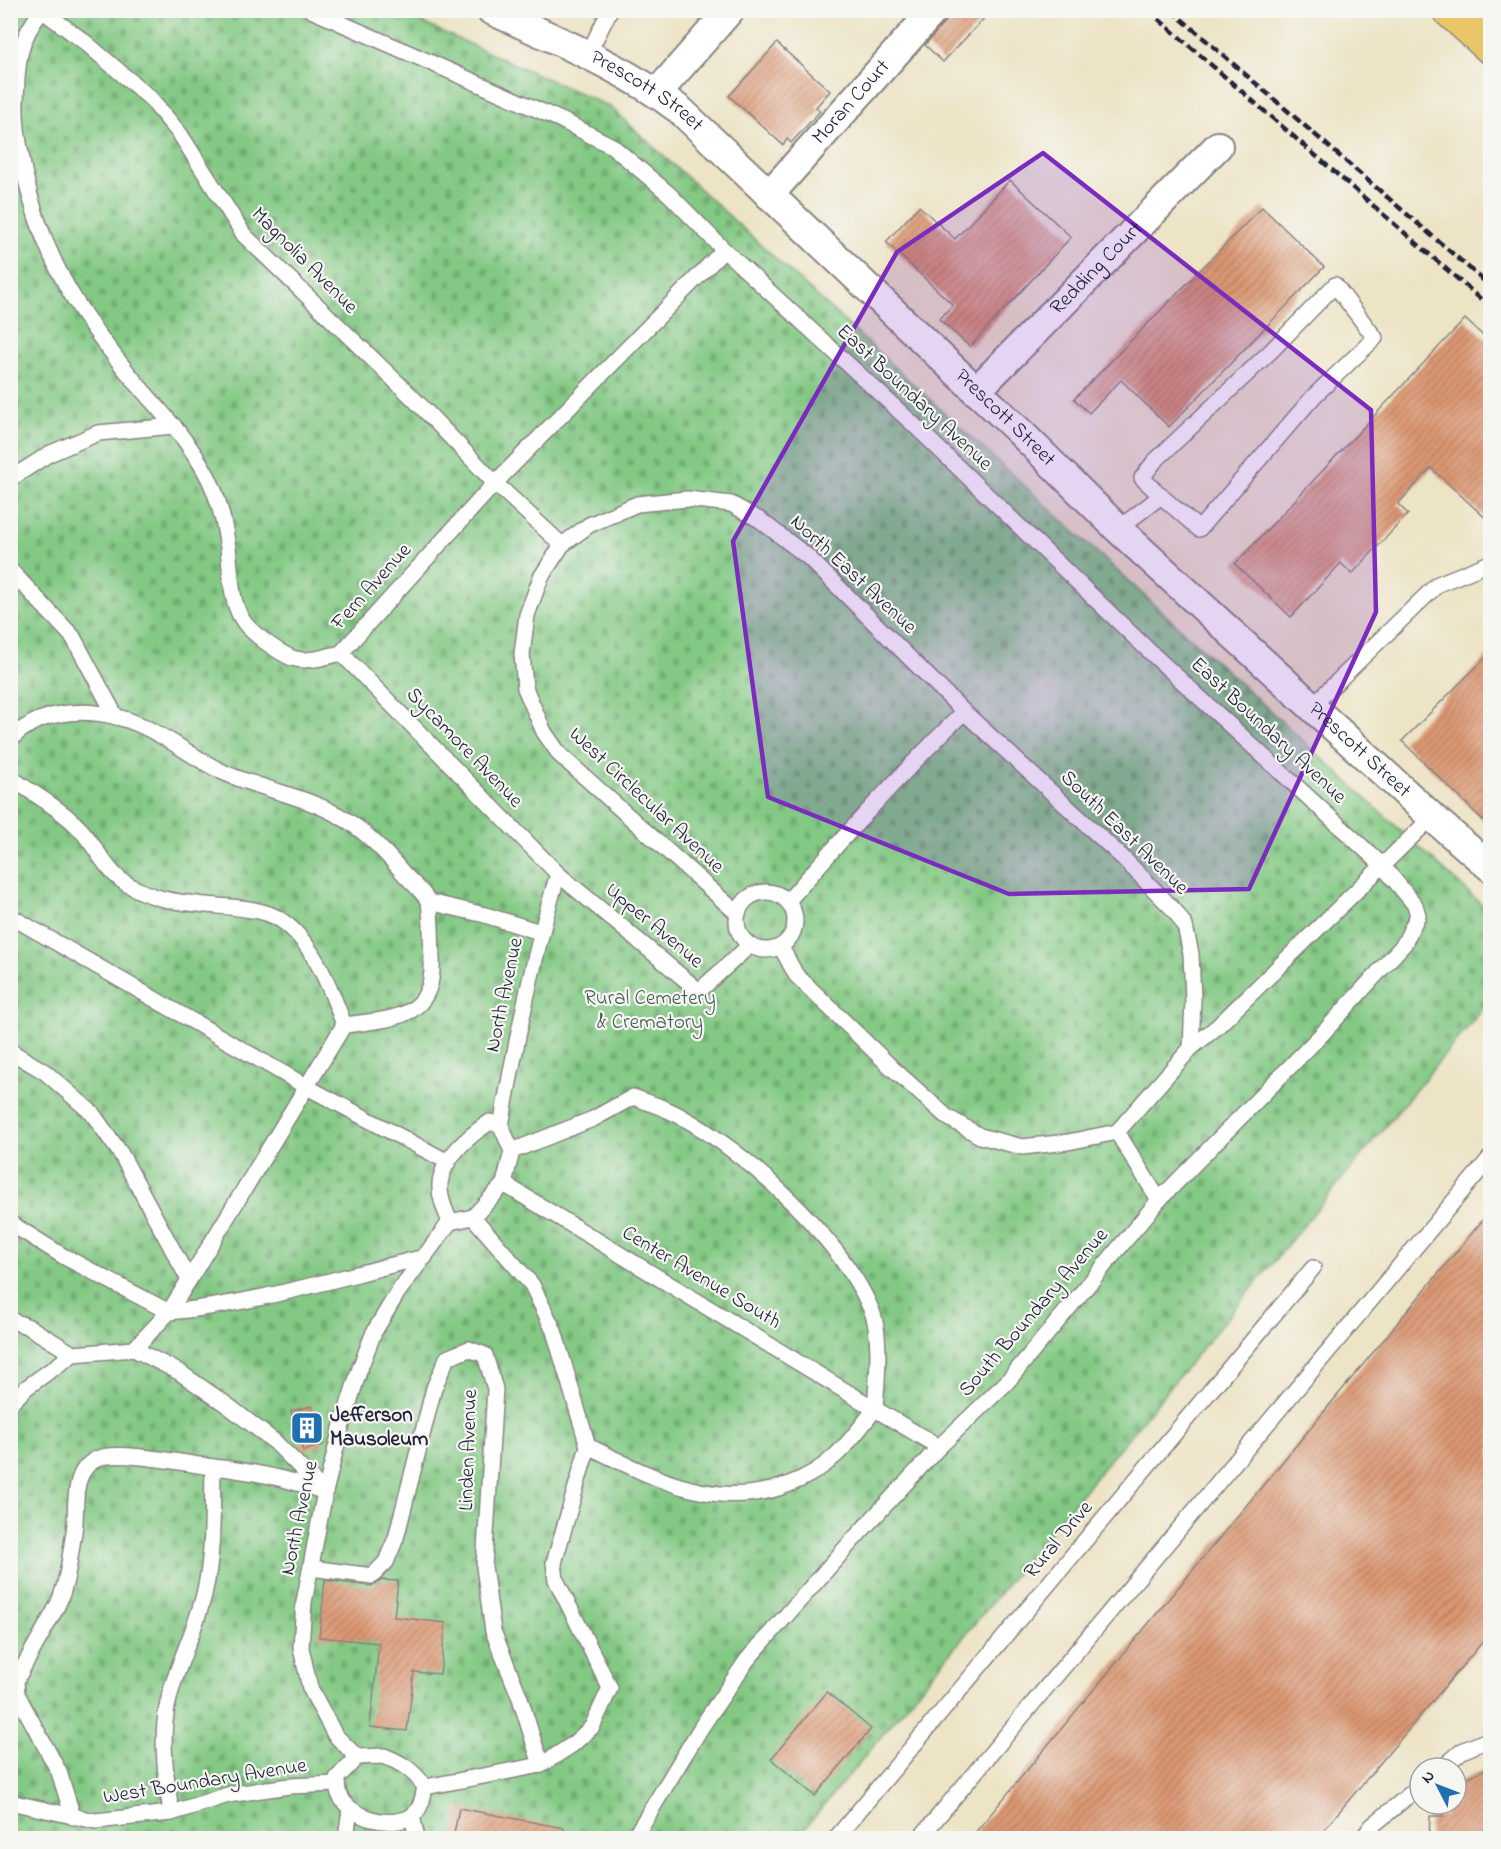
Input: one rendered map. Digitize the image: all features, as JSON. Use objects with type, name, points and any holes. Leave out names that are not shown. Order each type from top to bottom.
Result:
[{"type":"highway","points":[[1449,10],[1491,47]]},
{"type":"street","name":"Prescott Street","points":[[491,10],[588,54],[657,93],[704,132],[1118,529],[1432,817],[1491,867]]},
{"type":"street","points":[[657,93],[730,10]]},
{"type":"street","name":"Moran Court","points":[[769,195],[934,10]]},
{"type":"street","name":"Redding Court","points":[[976,391],[1218,146]]},
{"type":"lane","points":[[10,172],[22,160],[16,116],[17,71],[24,37],[43,10]]},
{"type":"lane","name":"Magnolia Avenue","points":[[43,10],[86,43],[150,98],[180,134],[244,236],[403,388],[495,483],[562,545]]},
{"type":"lane","name":"East Boundary Avenue","points":[[311,10],[561,120],[612,146],[669,194],[724,250],[913,424],[1148,650],[1382,865],[1415,905],[1418,915]]},
{"type":"lane","points":[[588,54],[610,10]]},
{"type":"lane","name":"Fern Avenue","points":[[22,160],[32,206],[47,249],[71,295],[104,343],[174,426],[206,472],[219,501],[228,548],[232,590],[242,619],[262,639],[293,658],[318,659],[341,652],[495,483],[724,250]]},
{"type":"lane","points":[[1335,285],[1375,338],[1314,396],[1199,530],[1161,496],[1142,478],[1154,462],[1271,351],[1335,285]]},
{"type":"lane","points":[[10,478],[50,454],[98,433],[174,426]]},
{"type":"lane","points":[[1118,529],[1161,496]]},
{"type":"lane","name":"North East Avenue","points":[[562,545],[589,525],[637,504],[687,499],[731,504],[760,520],[808,557],[964,712]]},
{"type":"lane","name":"West Circlecular Avenue","points":[[562,545],[541,578],[527,615],[522,654],[525,688],[544,732],[569,763],[737,914]]},
{"type":"lane","points":[[1312,706],[1438,584],[1491,563]]},
{"type":"lane","points":[[10,570],[73,637],[116,717]]},
{"type":"lane","name":"Sycamore Avenue","points":[[341,652],[558,874]]},
{"type":"lane","points":[[10,740],[37,719],[69,712],[116,717],[152,730],[223,773],[330,811],[359,829],[382,847],[429,902],[485,915],[540,932]]},
{"type":"lane","points":[[788,901],[907,768],[964,712]]},
{"type":"lane","name":"South East Avenue","points":[[964,712],[1123,858],[1175,911],[1185,926],[1191,954],[1193,999],[1191,1048]]},
{"type":"lane","points":[[10,777],[65,815],[81,830],[107,865],[124,882],[149,897],[177,903],[249,909],[271,915],[289,927],[307,947],[331,990],[344,1025]]},
{"type":"lane","points":[[781,947],[796,975],[875,1052],[947,1117],[980,1136],[1022,1147],[1068,1142],[1117,1132],[1191,1048],[1218,1026],[1432,817]]},
{"type":"lane","name":"North Avenue","points":[[501,1126],[513,1055],[540,932],[558,874]]},
{"type":"lane","name":"Upper Avenue","points":[[558,874],[699,991],[749,946]]},
{"type":"lane","points":[[765,891],[777,893],[788,901],[795,917],[793,934],[781,947],[764,951],[749,946],[738,932],[737,914],[742,902],[753,894],[765,891]]},
{"type":"lane","points":[[344,1025],[389,1019],[416,1009],[429,993],[433,973],[429,902]]},
{"type":"lane","name":"South Boundary Avenue","points":[[634,1839],[702,1725],[747,1660],[939,1447],[1007,1382],[1159,1200],[1323,1033],[1404,944],[1418,915]]},
{"type":"lane","points":[[10,916],[307,1088],[448,1162]]},
{"type":"lane","points":[[134,1349],[169,1312],[344,1025]]},
{"type":"lane","points":[[10,1051],[45,1072],[92,1113],[121,1154],[189,1280]]},
{"type":"lane","points":[[512,1151],[593,1119],[633,1097],[679,1116],[724,1144],[802,1212],[849,1268],[872,1310],[879,1353],[875,1408],[852,1439],[835,1456],[807,1477],[771,1491],[739,1496],[694,1491],[644,1474],[588,1446]]},
{"type":"lane","points":[[10,1223],[63,1256],[169,1312],[254,1299],[425,1257],[450,1222],[473,1217],[504,1184],[512,1151],[501,1126],[490,1122],[474,1133],[448,1162],[440,1184],[442,1202],[450,1222]]},
{"type":"lane","points":[[1117,1132],[1159,1200]]},
{"type":"lane","points":[[920,1839],[1491,1158]]},
{"type":"lane","name":"Center Avenue South","points":[[504,1184],[939,1447]]},
{"type":"lane","points":[[425,1786],[541,1765],[572,1745],[592,1727],[610,1688],[556,1580],[554,1563],[588,1446],[572,1386],[554,1331],[532,1285],[473,1217]]},
{"type":"lane","name":"North Avenue","points":[[357,1756],[335,1735],[310,1688],[301,1648],[303,1602],[325,1492],[341,1428],[374,1332],[398,1292],[425,1257]]},
{"type":"lane","name":"Rural Drive","points":[[836,1839],[1313,1268]]},
{"type":"lane","points":[[10,1320],[29,1327],[73,1353]]},
{"type":"lane","points":[[10,1404],[26,1388],[73,1353],[134,1349],[179,1372],[227,1404],[275,1442],[325,1492]]},
{"type":"lane","name":"Linden Avenue","points":[[311,1568],[372,1576],[386,1562],[396,1538],[434,1388],[447,1359],[469,1349],[485,1355],[495,1389],[484,1566],[491,1620],[493,1631],[520,1698],[541,1765]]},
{"type":"lane","points":[[73,1816],[59,1772],[17,1694],[16,1681],[58,1602],[67,1572],[75,1522],[77,1481],[86,1467],[99,1458],[117,1455],[254,1471],[285,1478],[325,1492]]},
{"type":"lane","points":[[171,1813],[165,1764],[165,1721],[174,1684],[205,1593],[210,1564],[213,1467]]},
{"type":"lane","points":[[1456,1756],[1462,1751],[1491,1739]]},
{"type":"lane","points":[[346,1839],[350,1809],[373,1821],[391,1822],[412,1816],[422,1802],[425,1786],[416,1774],[400,1762],[384,1756],[357,1756]]},
{"type":"lane","name":"West Boundary Avenue","points":[[350,1809],[340,1796],[337,1778],[357,1756]]},
{"type":"lane","name":"West Boundary Avenue","points":[[13,1801],[95,1821],[171,1813],[228,1795],[289,1786],[338,1784]]},
{"type":"lane","points":[[1363,1839],[1372,1826],[1408,1796]]},
{"type":"lane","points":[[412,1816],[417,1839]]},
{"type":"highlighted area","points":[[1043,153],[1371,410],[1376,612],[1249,889],[1009,894],[768,797],[733,541],[897,252]]},
{"type":"green space","name":"Rural Cemetery & Crematory","points":[[11,11],[396,11],[610,107],[1490,912],[1490,1000],[797,1838],[11,1838]]},
{"type":"building","points":[[955,10],[992,10],[943,62],[925,45]]},
{"type":"building","points":[[777,43],[830,91],[816,107],[820,111],[791,143],[787,139],[783,145],[729,96]]},
{"type":"building","points":[[1010,180],[1071,237],[970,347],[939,319],[953,305],[886,242],[919,206],[955,239]]},
{"type":"building","points":[[1262,207],[1324,267],[1169,427],[1121,380],[1089,413],[1074,399]]},
{"type":"building","points":[[1465,319],[1491,343],[1491,523],[1431,468],[1398,504],[1408,514],[1352,574],[1341,563],[1291,617],[1235,564]]},
{"type":"building","points":[[1491,652],[1491,828],[1402,741]]},
{"type":"building","points":[[1491,1210],[1491,1632],[1316,1839],[970,1839]]},
{"type":"building","name":"Jefferson Mausoleum","points":[[312,1406],[323,1445],[303,1451],[291,1411]]},
{"type":"building","points":[[325,1580],[371,1586],[382,1580],[398,1581],[394,1617],[446,1623],[440,1674],[414,1672],[407,1731],[370,1727],[379,1643],[319,1637]]},
{"type":"building","points":[[827,1692],[871,1729],[815,1796],[771,1759]]},
{"type":"building","points":[[1491,1766],[1491,1839],[1429,1839],[1430,1816],[1468,1816],[1468,1777]]},
{"type":"building","points":[[459,1808],[564,1828],[563,1839],[453,1839]]},
{"type":"railway","points":[[1148,10],[1490,307]]},
{"type":"railway","points":[[1171,10],[1490,286]]},
{"type":"place","name":"Jefferson Mausoleum","points":[[307,1428]]}]
